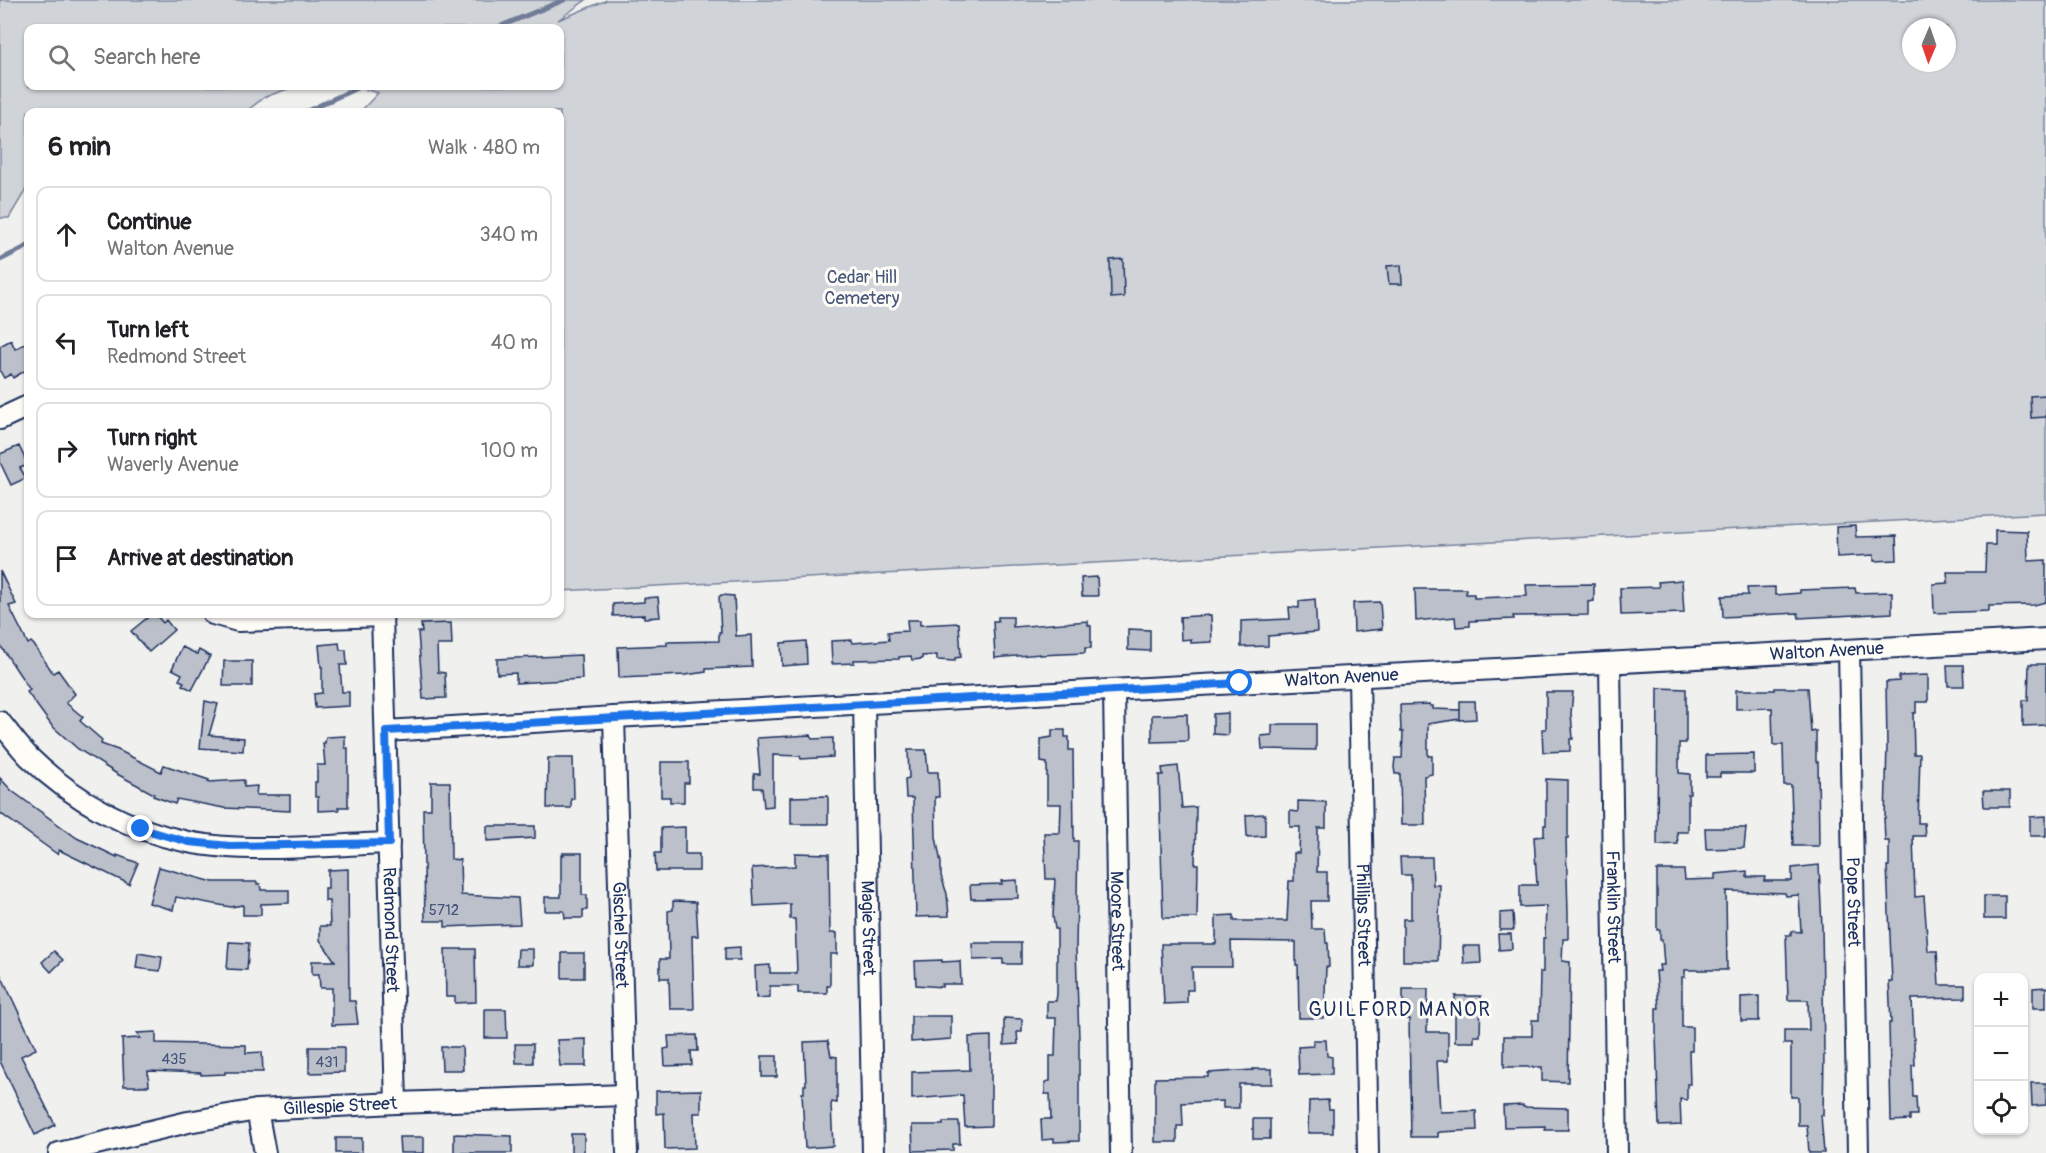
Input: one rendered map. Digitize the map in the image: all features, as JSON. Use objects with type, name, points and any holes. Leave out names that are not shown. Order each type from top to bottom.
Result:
[{"type":"street","points":[[0,419],[24,408]]},
{"type":"street","points":[[227,618],[238,621],[310,618]]},
{"type":"street","name":"Redmond Street","points":[[383,618],[396,1103]]},
{"type":"street","name":"Walton Avenue","points":[[386,731],[2046,639]]},
{"type":"street","name":"Pope Street","points":[[1849,650],[1858,1153]]},
{"type":"street","name":"Franklin Street","points":[[1610,663],[1617,1153]]},
{"type":"street","name":"Phillips Street","points":[[1359,677],[1368,1153]]},
{"type":"street","name":"Moore Street","points":[[1114,690],[1121,1153]]},
{"type":"street","name":"Magie Street","points":[[864,703],[873,1153]]},
{"type":"street","name":"Gischel Street","points":[[614,717],[627,1153]]},
{"type":"street","points":[[0,722],[29,757],[62,785],[99,811],[141,829],[189,842],[230,846],[389,843]]},
{"type":"street","name":"Gillespie Street","points":[[59,1153],[188,1122],[257,1110],[626,1095]]},
{"type":"street","points":[[257,1110],[265,1153]]},
{"type":"green space","name":"Cedar Hill Cemetery","points":[[0,0],[586,0],[558,20],[607,0],[2046,0],[2046,513],[564,591],[564,108],[364,108],[378,93],[367,90],[564,90],[564,24],[24,24],[24,90],[285,90],[265,97],[250,108],[24,108],[24,193],[9,218],[0,218]]},
{"type":"building","points":[[1123,259],[1124,297],[1111,298],[1110,260]]},
{"type":"building","points":[[1401,265],[1402,284],[1389,284],[1387,266]]},
{"type":"building","points":[[11,340],[15,349],[24,344],[24,371],[13,378],[11,374],[4,378],[0,371],[0,346]]},
{"type":"building","points":[[2046,395],[2046,417],[2031,418],[2030,396]]},
{"type":"building","points":[[19,446],[24,457],[24,466],[20,468],[24,479],[11,485],[0,462],[0,454]]},
{"type":"building","points":[[1855,526],[1856,537],[1896,536],[1897,560],[1874,561],[1874,555],[1837,557],[1836,527]]},
{"type":"building","points":[[1995,530],[2027,531],[2028,561],[2046,560],[2046,602],[2034,605],[1989,606],[1989,611],[1934,613],[1933,584],[1948,583],[1947,572],[1985,572],[1986,545],[1995,545]]},
{"type":"building","points":[[0,571],[16,604],[9,606],[28,644],[31,642],[34,645],[53,673],[58,670],[75,694],[66,703],[83,717],[80,721],[102,740],[101,744],[161,772],[164,765],[209,780],[208,782],[244,780],[244,787],[257,786],[256,795],[290,795],[290,811],[224,808],[177,799],[175,804],[153,796],[154,794],[78,749],[52,726],[27,692],[30,690],[0,645]]},
{"type":"building","points":[[1097,577],[1098,596],[1082,596],[1081,578]]},
{"type":"building","points":[[1682,580],[1684,613],[1621,615],[1620,588],[1659,587],[1658,582]]},
{"type":"building","points":[[1594,584],[1594,601],[1588,602],[1588,615],[1513,616],[1514,619],[1470,621],[1470,626],[1456,627],[1455,617],[1416,621],[1415,589],[1466,589],[1466,594],[1474,594],[1474,598],[1477,598],[1527,596],[1526,585]]},
{"type":"building","points":[[1775,587],[1775,595],[1800,593],[1800,590],[1855,588],[1856,593],[1892,592],[1892,613],[1799,618],[1798,613],[1723,617],[1722,596],[1748,595],[1747,588]]},
{"type":"building","points":[[721,595],[734,596],[736,636],[751,635],[752,667],[706,669],[706,672],[685,675],[619,678],[618,647],[667,645],[667,642],[719,641],[719,632],[721,632],[719,597]]},
{"type":"building","points":[[658,597],[660,617],[613,616],[613,604],[644,602],[644,598]]},
{"type":"building","points":[[1315,599],[1317,632],[1268,636],[1268,646],[1241,647],[1241,621],[1290,619],[1289,607],[1299,608],[1299,601]]},
{"type":"building","points":[[1380,602],[1382,629],[1354,632],[1353,603]]},
{"type":"building","points":[[1211,615],[1212,642],[1191,643],[1191,639],[1181,640],[1180,617]]},
{"type":"building","points":[[998,617],[1013,617],[1013,627],[1088,621],[1088,625],[1091,626],[1091,648],[1085,648],[1085,653],[995,658],[993,621],[998,621]]},
{"type":"building","points":[[147,618],[159,618],[163,623],[166,620],[174,630],[149,652],[131,631]]},
{"type":"building","points":[[907,620],[920,620],[920,625],[959,623],[961,657],[955,658],[955,661],[937,660],[937,655],[922,656],[922,659],[912,660],[911,656],[832,664],[831,641],[852,640],[853,643],[889,640],[888,632],[908,631]]},
{"type":"building","points":[[451,623],[452,645],[437,645],[438,672],[445,673],[446,698],[423,699],[418,632],[422,632],[421,624]]},
{"type":"building","points":[[1128,629],[1150,630],[1150,651],[1128,650]]},
{"type":"building","points":[[806,641],[807,664],[782,666],[781,643]]},
{"type":"building","points":[[339,643],[340,650],[346,650],[347,665],[340,665],[342,692],[349,692],[349,706],[315,708],[314,694],[322,693],[319,645]]},
{"type":"building","points":[[182,647],[197,654],[199,650],[210,656],[192,690],[182,685],[184,682],[179,680],[182,674],[172,669]]},
{"type":"building","points":[[581,655],[582,679],[516,683],[516,673],[497,674],[497,659]]},
{"type":"building","points":[[224,661],[252,661],[252,686],[223,686]]},
{"type":"building","points":[[2029,664],[2046,664],[2046,725],[2023,726],[2023,700],[2028,700]]},
{"type":"building","points":[[1947,665],[1963,665],[1964,686],[1948,686]]},
{"type":"building","points":[[1928,675],[1928,702],[1916,702],[1916,713],[1913,713],[1914,754],[1920,754],[1918,823],[1924,823],[1925,836],[1913,836],[1915,897],[1924,896],[1928,951],[1937,951],[1939,985],[1965,985],[1965,998],[1912,999],[1915,1065],[1912,1065],[1913,1097],[1916,1097],[1917,1115],[1910,1115],[1910,1120],[1891,1121],[1889,982],[1892,982],[1887,866],[1889,866],[1889,841],[1885,841],[1884,818],[1887,745],[1886,682],[1899,681],[1899,676]]},
{"type":"building","points":[[1658,688],[1686,689],[1686,743],[1679,743],[1679,773],[1690,774],[1690,794],[1688,794],[1688,832],[1677,832],[1678,844],[1657,845]]},
{"type":"building","points":[[1775,688],[1808,688],[1811,732],[1816,731],[1819,846],[1793,846],[1791,785],[1784,785],[1783,745],[1773,745],[1772,708],[1736,709],[1736,690],[1775,690]]},
{"type":"building","points":[[1546,692],[1573,692],[1571,713],[1573,739],[1570,739],[1570,751],[1543,752],[1542,729],[1546,729]]},
{"type":"building","points":[[205,701],[218,704],[209,735],[244,738],[243,751],[200,748]]},
{"type":"building","points":[[1460,701],[1475,701],[1476,719],[1460,720]]},
{"type":"building","points":[[1430,704],[1433,709],[1460,710],[1460,719],[1428,724],[1428,756],[1432,756],[1432,774],[1424,776],[1425,825],[1401,825],[1400,774],[1395,774],[1394,767],[1395,758],[1402,758],[1403,732],[1401,732],[1400,705]]},
{"type":"building","points":[[1228,713],[1228,735],[1213,734],[1213,714]]},
{"type":"building","points":[[1187,714],[1188,741],[1152,742],[1152,715]]},
{"type":"building","points":[[1316,724],[1316,750],[1262,749],[1261,736],[1272,735],[1272,725]]},
{"type":"building","points":[[1052,730],[1065,730],[1065,737],[1069,737],[1069,750],[1073,750],[1074,841],[1078,841],[1076,948],[1079,1039],[1079,1141],[1054,1142],[1054,1139],[1042,1140],[1041,1119],[1051,1119],[1050,1094],[1045,1094],[1045,1082],[1050,1081],[1050,1056],[1055,1056],[1056,1018],[1047,1018],[1047,1001],[1056,1001],[1057,994],[1057,929],[1055,929],[1053,916],[1055,879],[1046,879],[1044,833],[1060,833],[1061,804],[1047,804],[1047,763],[1041,762],[1041,739],[1052,737]]},
{"type":"building","points":[[811,735],[812,739],[833,738],[833,757],[801,759],[800,756],[773,755],[773,806],[764,807],[762,788],[754,788],[754,774],[760,774],[757,738]]},
{"type":"building","points":[[345,736],[345,748],[348,748],[348,807],[318,811],[315,782],[317,782],[317,765],[325,765],[323,743],[326,737]]},
{"type":"building","points":[[908,750],[926,750],[928,772],[938,772],[939,797],[935,797],[936,837],[949,916],[916,917],[913,798],[906,798],[905,779],[909,778]]},
{"type":"building","points":[[1754,754],[1754,773],[1720,773],[1720,777],[1706,777],[1706,755]]},
{"type":"building","points":[[548,758],[573,758],[574,799],[571,799],[571,808],[547,808]]},
{"type":"building","points":[[661,762],[689,762],[689,783],[684,783],[684,802],[670,802],[670,797],[661,797]]},
{"type":"building","points":[[1178,766],[1182,808],[1196,807],[1197,918],[1163,918],[1159,775],[1163,775],[1162,768]]},
{"type":"building","points":[[0,778],[12,791],[77,838],[117,857],[117,855],[138,863],[129,884],[59,850],[57,854],[0,813]]},
{"type":"building","points":[[1546,779],[1568,780],[1568,838],[1566,838],[1568,939],[1563,939],[1562,961],[1570,962],[1568,1082],[1542,1081],[1542,1067],[1504,1067],[1504,1036],[1532,1036],[1532,1020],[1539,1020],[1540,972],[1543,972],[1546,906],[1520,907],[1520,885],[1537,885],[1534,837],[1544,836]]},
{"type":"building","points":[[431,782],[450,782],[451,859],[460,860],[461,895],[518,898],[520,924],[445,927],[445,921],[425,921],[423,809],[431,809]]},
{"type":"building","points":[[1983,791],[2010,791],[2010,807],[1984,807]]},
{"type":"building","points":[[828,796],[828,824],[791,824],[791,797]]},
{"type":"building","points":[[1298,801],[1326,802],[1326,828],[1318,828],[1317,872],[1327,872],[1327,901],[1311,901],[1312,929],[1325,929],[1326,943],[1328,943],[1329,967],[1326,967],[1324,1018],[1299,1018],[1296,942],[1231,941],[1232,967],[1192,967],[1193,990],[1187,990],[1187,1003],[1164,1004],[1161,944],[1216,944],[1216,916],[1234,915],[1234,921],[1287,921],[1289,881],[1294,881],[1294,853],[1299,853],[1300,827],[1290,827],[1290,811],[1298,812]]},
{"type":"building","points":[[1265,814],[1265,836],[1247,837],[1246,815]]},
{"type":"building","points":[[2046,816],[2046,836],[2030,836],[2030,817]]},
{"type":"building","points":[[487,826],[535,826],[535,838],[487,841]]},
{"type":"building","points":[[685,827],[685,854],[699,854],[699,871],[656,871],[655,853],[661,853],[661,828]]},
{"type":"building","points":[[1705,828],[1746,828],[1744,848],[1706,849]]},
{"type":"building","points":[[563,853],[582,853],[582,895],[587,895],[587,910],[583,910],[583,918],[565,918],[564,911],[545,911],[545,897],[561,897],[561,855],[564,855]]},
{"type":"building","points":[[795,853],[829,854],[830,933],[837,933],[837,954],[830,954],[830,986],[827,986],[827,993],[798,993],[798,986],[770,986],[770,997],[756,998],[755,966],[770,965],[770,973],[797,973],[795,919],[790,919],[790,904],[754,906],[752,868],[795,866]]},
{"type":"building","points":[[1400,857],[1432,857],[1433,885],[1440,885],[1438,961],[1403,961],[1403,919],[1411,919],[1411,875],[1401,875]]},
{"type":"building","points":[[1819,865],[1824,1052],[1823,1115],[1821,1115],[1824,1153],[1809,1153],[1807,1125],[1798,1125],[1798,1097],[1791,1097],[1791,1044],[1784,1044],[1784,1030],[1809,1030],[1808,1000],[1788,1000],[1786,935],[1791,935],[1791,931],[1801,932],[1799,895],[1726,891],[1727,970],[1685,970],[1685,977],[1682,977],[1682,1027],[1692,1027],[1692,1051],[1689,1051],[1690,1084],[1687,1084],[1687,1100],[1680,1099],[1681,1125],[1659,1126],[1656,1008],[1659,1008],[1656,971],[1660,971],[1659,965],[1664,965],[1662,939],[1660,939],[1660,930],[1657,930],[1657,870],[1684,870],[1685,880],[1715,879],[1715,874],[1747,871],[1747,877],[1765,877],[1764,881],[1792,881],[1792,868]]},
{"type":"building","points":[[159,867],[213,882],[257,882],[261,890],[289,890],[289,903],[261,904],[261,915],[243,915],[243,905],[231,907],[176,897],[173,910],[149,903]]},
{"type":"building","points":[[348,869],[349,1001],[355,1001],[358,1024],[332,1025],[332,988],[320,988],[319,974],[312,974],[312,961],[335,961],[320,940],[320,926],[330,926],[329,901],[325,901],[325,888],[328,888],[328,870]]},
{"type":"building","points":[[1017,880],[1018,898],[971,899],[970,885],[1002,884],[1001,881]]},
{"type":"building","points":[[1984,896],[2005,896],[2005,919],[1984,919]]},
{"type":"building","points":[[673,901],[696,902],[698,936],[692,936],[694,1009],[670,1009],[669,978],[660,978],[660,959],[669,959],[668,911],[673,910]]},
{"type":"building","points":[[1513,912],[1514,930],[1500,930],[1500,913]]},
{"type":"building","points":[[1498,934],[1511,934],[1512,949],[1499,950]]},
{"type":"building","points":[[229,942],[249,943],[247,970],[227,969]]},
{"type":"building","points":[[972,943],[1021,943],[1021,964],[1003,964],[1003,959],[973,960]]},
{"type":"building","points":[[1463,946],[1480,946],[1481,963],[1464,964]]},
{"type":"building","points":[[740,947],[740,960],[725,960],[725,948]]},
{"type":"building","points":[[445,949],[475,949],[476,1002],[455,1003],[455,997],[446,997]]},
{"type":"building","points":[[518,949],[533,949],[533,965],[517,965]]},
{"type":"building","points":[[54,951],[63,960],[51,972],[42,962]]},
{"type":"building","points":[[138,953],[162,957],[160,971],[136,968]]},
{"type":"building","points":[[562,953],[584,953],[584,978],[562,978]]},
{"type":"building","points":[[942,960],[942,962],[960,961],[961,984],[942,984],[942,987],[916,985],[915,961]]},
{"type":"building","points":[[0,973],[36,1049],[21,1056],[55,1125],[35,1135],[0,1061]]},
{"type":"building","points":[[2046,987],[2046,1008],[2033,1008],[2033,988]]},
{"type":"building","points":[[1403,989],[1428,989],[1427,1032],[1448,1032],[1448,1061],[1437,1061],[1440,1112],[1476,1111],[1477,1130],[1440,1132],[1438,1137],[1411,1137],[1409,1019],[1406,1019],[1406,1013],[1403,1013]]},
{"type":"building","points":[[1455,996],[1481,996],[1480,1036],[1474,1036],[1474,1042],[1455,1042]]},
{"type":"building","points":[[1759,996],[1759,1021],[1741,1021],[1741,997]]},
{"type":"building","points":[[485,1009],[506,1009],[507,1038],[485,1038]]},
{"type":"building","points":[[911,1016],[951,1016],[951,1039],[911,1042]]},
{"type":"building","points":[[1004,1018],[1022,1019],[1022,1032],[1017,1032],[1018,1044],[1004,1045]]},
{"type":"building","points":[[156,1032],[156,1043],[246,1045],[246,1053],[262,1052],[263,1072],[225,1072],[225,1074],[201,1075],[201,1073],[148,1071],[149,1086],[124,1086],[122,1039],[140,1038],[137,1033]]},
{"type":"building","points":[[697,1035],[698,1051],[691,1051],[692,1065],[665,1066],[664,1049],[669,1048],[668,1036]]},
{"type":"building","points":[[991,1036],[991,1126],[965,1127],[963,1095],[912,1099],[912,1072],[970,1070],[969,1037]]},
{"type":"building","points":[[586,1039],[586,1066],[560,1066],[557,1040]]},
{"type":"building","points":[[1313,1040],[1326,1040],[1327,1056],[1332,1057],[1332,1074],[1299,1075],[1298,1047],[1313,1046]]},
{"type":"building","points":[[828,1041],[831,1056],[837,1057],[837,1103],[832,1102],[831,1105],[833,1146],[805,1148],[802,1093],[806,1085],[804,1042]]},
{"type":"building","points":[[515,1044],[533,1044],[533,1063],[516,1063]]},
{"type":"building","points":[[309,1047],[344,1047],[344,1072],[309,1073]]},
{"type":"building","points":[[441,1047],[462,1047],[463,1070],[442,1070]]},
{"type":"building","points":[[762,1056],[777,1056],[777,1077],[762,1077]]},
{"type":"building","points":[[1272,1069],[1272,1084],[1239,1084],[1239,1108],[1223,1108],[1223,1101],[1182,1103],[1183,1126],[1177,1126],[1177,1142],[1155,1142],[1155,1078],[1208,1077],[1208,1073]]},
{"type":"building","points":[[2031,1083],[2046,1083],[2046,1105],[2032,1106]]},
{"type":"building","points":[[701,1090],[701,1113],[694,1113],[695,1148],[665,1149],[664,1113],[656,1114],[656,1091]]},
{"type":"building","points":[[1328,1100],[1329,1109],[1333,1109],[1333,1133],[1308,1133],[1309,1101]]},
{"type":"building","points":[[1523,1105],[1523,1107],[1568,1108],[1568,1130],[1545,1130],[1545,1126],[1504,1127],[1503,1106]]},
{"type":"building","points":[[1253,1119],[1270,1119],[1270,1139],[1253,1139]]},
{"type":"building","points":[[943,1122],[959,1122],[960,1144],[953,1144],[953,1150],[913,1151],[912,1125],[943,1125]]},
{"type":"building","points":[[454,1134],[512,1136],[512,1153],[454,1153]]},
{"type":"building","points":[[571,1134],[584,1134],[584,1153],[571,1153]]},
{"type":"building","points":[[399,1137],[424,1137],[424,1153],[400,1153]]},
{"type":"building","points":[[336,1138],[362,1138],[362,1153],[336,1153]]},
{"type":"waterway","points":[[506,24],[564,0]]},
{"type":"waterway","points":[[314,108],[352,90]]},
{"type":"waterway","points":[[0,260],[24,248]]},
{"type":"district","name":"GUILFORD MANOR","points":[[1400,1009]]},
{"type":"route","points":[[141,829],[189,842],[230,846],[389,843],[386,731],[1240,683]]}]
